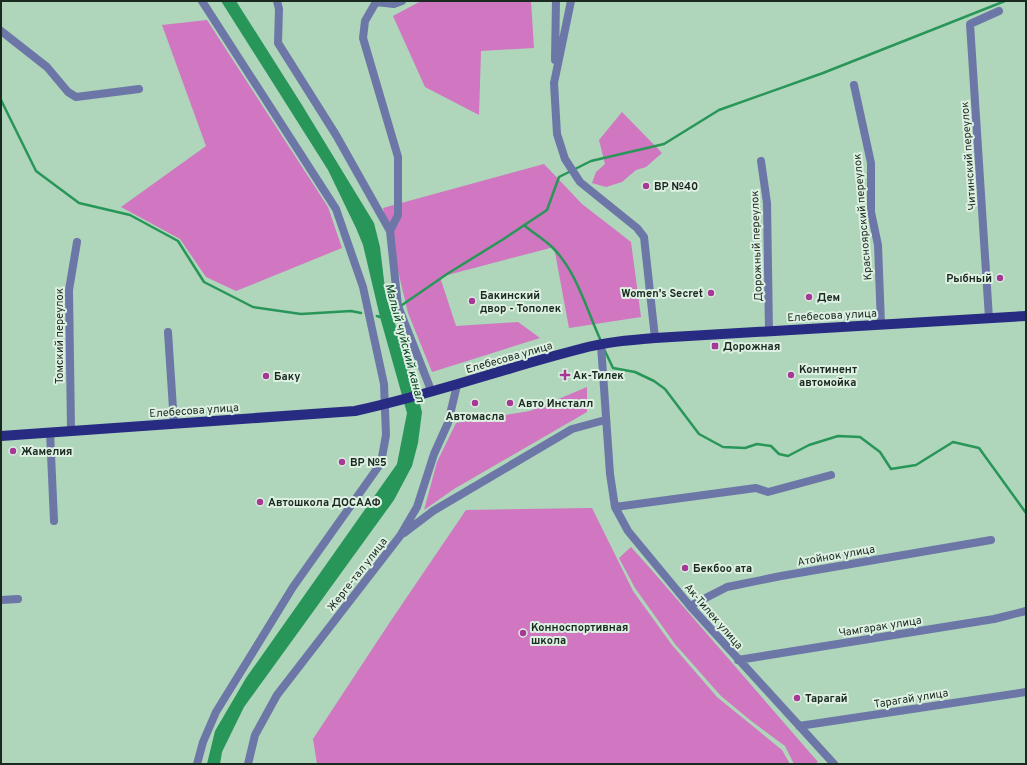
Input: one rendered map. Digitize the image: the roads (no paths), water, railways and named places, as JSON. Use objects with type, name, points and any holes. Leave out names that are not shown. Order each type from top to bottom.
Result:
[{"type":"main road","name":"Елебесова улица","points":[[1,436],[355,411],[388,404],[457,385],[581,348],[655,338],[1026,316]]},
{"type":"street","points":[[197,764],[203,742],[216,712],[238,674],[293,587],[381,463],[386,435],[388,404],[363,287],[336,209],[202,1]]},
{"type":"street","points":[[277,1],[279,9],[278,43],[336,135],[390,231],[398,306],[429,385],[428,393]]},
{"type":"street","points":[[390,231],[398,216],[398,157],[363,38],[365,21],[376,2],[394,4],[402,1]]},
{"type":"street","points":[[556,1],[554,83],[557,134],[565,159],[580,182],[637,228],[644,236],[655,338]]},
{"type":"street","points":[[554,83],[571,1]]},
{"type":"street","name":"Читинский переулок","points":[[990,318],[970,24],[999,11]]},
{"type":"street","points":[[1,31],[47,67],[68,92],[76,97],[139,90]]},
{"type":"street","name":"Красноярский переулок","points":[[854,85],[870,163],[871,212],[878,245],[881,324]]},
{"type":"street","name":"Дорожный переулок","points":[[761,161],[767,203],[769,331]]},
{"type":"street","name":"Томский переулок","points":[[71,430],[69,290],[77,242]]},
{"type":"street","points":[[168,332],[174,424]]},
{"type":"street","name":"Ак-Тилек улица","points":[[601,345],[605,420],[610,474],[615,506],[628,530],[690,606],[834,764]]},
{"type":"street","name":"Жерге-тал улица","points":[[248,764],[256,735],[276,695],[400,536],[417,507],[434,454],[448,422],[457,385]]},
{"type":"street","points":[[400,536],[433,511],[572,429],[605,420]]},
{"type":"street","points":[[50,432],[54,520]]},
{"type":"street","points":[[615,506],[756,488],[768,492],[831,475]]},
{"type":"street","name":"Атойнок улица","points":[[690,606],[727,587],[781,576],[991,540]]},
{"type":"street","points":[[1,600],[18,600]]},
{"type":"street","name":"Чамгарак улица","points":[[738,660],[994,619],[1026,611]]},
{"type":"street","name":"Тарагай улица","points":[[799,726],[1026,692]]},
{"type":"waterway","name":"Малый чуйский канал","points":[[389,314],[447,274],[547,210],[559,177],[591,161],[664,144],[719,110],[823,73],[1005,1]]},
{"type":"waterway","points":[[1,100],[36,171],[79,203],[130,215],[178,241],[204,282],[253,307],[301,314],[351,311],[361,313]]},
{"type":"waterway","points":[[524,225],[553,248],[569,268],[581,292],[601,341]]},
{"type":"waterway","points":[[604,349],[613,368],[635,372],[654,381],[665,389],[699,434],[723,447],[745,448],[757,444],[771,446],[779,454],[788,456],[809,445],[838,436],[860,437],[880,452],[891,469],[916,465],[953,442],[979,448],[1026,513]]},
{"type":"place","name":"BP №40","points":[[646,186]]},
{"type":"place","name":"Рыбный","points":[[1000,278]]},
{"type":"place","name":"Women's Secret","points":[[711,293]]},
{"type":"place","name":"Дем","points":[[809,297]]},
{"type":"place","name":"Бакинский двор - Тополек","points":[[472,301]]},
{"type":"place","name":"Дорожная","points":[[715,346]]},
{"type":"place","name":"Ак-Тилек","points":[[565,375]]},
{"type":"place","name":"Континент автомойка","points":[[791,375]]},
{"type":"place","name":"Баку","points":[[266,376]]},
{"type":"place","name":"Автомасла","points":[[475,403]]},
{"type":"place","name":"Авто Инсталл","points":[[510,403]]},
{"type":"place","name":"Жамелия","points":[[13,451]]},
{"type":"place","name":"BP №5","points":[[342,462]]},
{"type":"place","name":"Автошкола ДОСААФ","points":[[260,502]]},
{"type":"place","name":"Бекбоо ата","points":[[685,568]]},
{"type":"place","name":"Конноспортивная школа","points":[[523,633]]},
{"type":"place","name":"Тарагай","points":[[797,698]]}]
